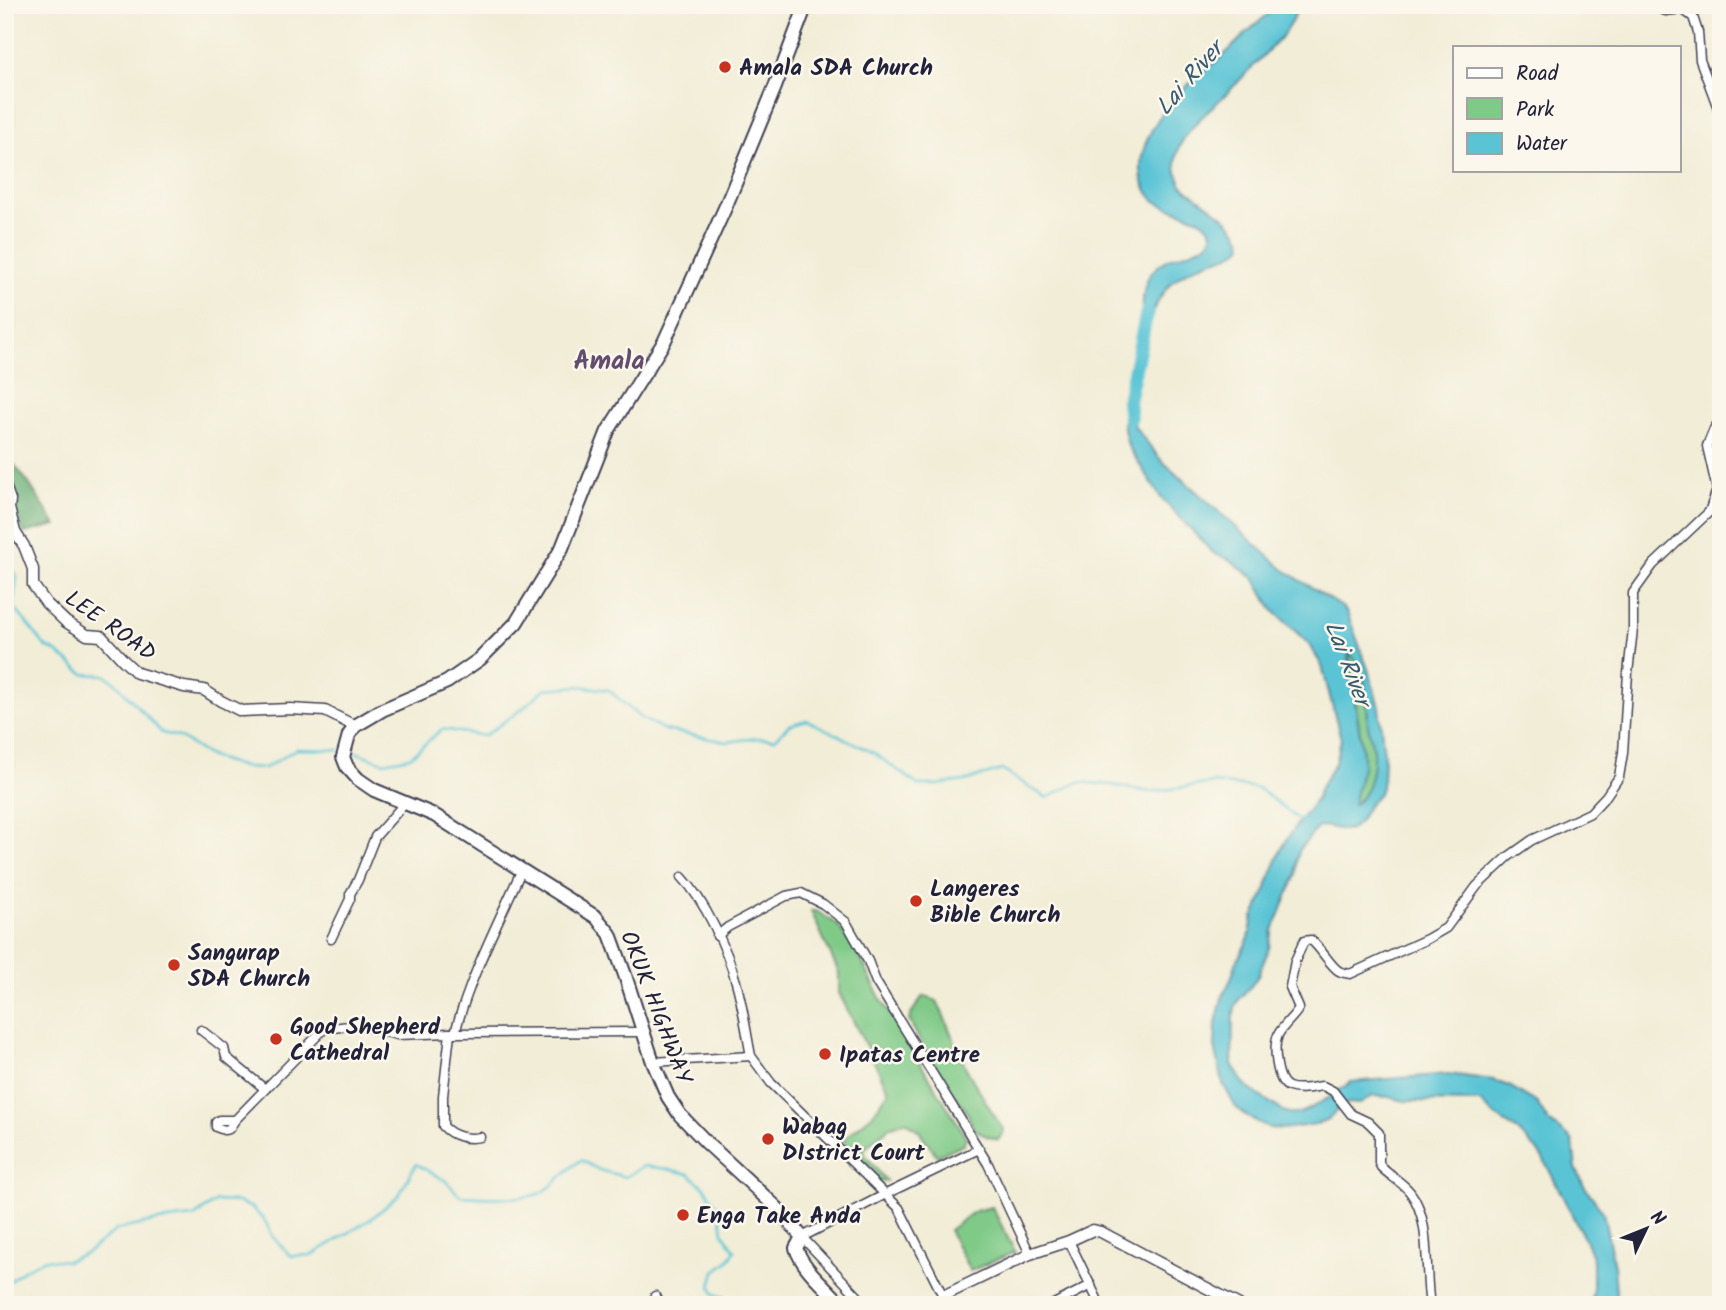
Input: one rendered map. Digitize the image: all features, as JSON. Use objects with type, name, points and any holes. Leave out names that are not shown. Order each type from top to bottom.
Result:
[{"type":"main road","points":[[352,731],[382,710],[447,682],[480,659],[516,623],[562,548],[608,431],[664,342],[775,87],[806,5]]},
{"type":"main road","name":"OKUK HIGHWAY","points":[[352,731],[343,757],[358,779],[374,790],[434,815],[596,917],[610,934],[642,1032],[668,1097],[680,1115],[776,1207],[802,1237]]},
{"type":"main road","points":[[802,1237],[796,1248],[800,1260],[838,1301],[838,1305]]},
{"type":"street","points":[[1649,5],[1666,11],[1682,9],[1693,17],[1698,32],[1700,60],[1721,116]]},
{"type":"street","points":[[1430,1305],[1426,1234],[1412,1194],[1379,1163],[1379,1133],[1368,1122],[1351,1114],[1333,1091],[1324,1086],[1288,1087],[1282,1079],[1277,1064],[1276,1045],[1279,1034],[1299,1008],[1290,987],[1296,961],[1304,941],[1311,940],[1336,970],[1350,974],[1427,939],[1446,928],[1477,886],[1508,857],[1532,840],[1590,813],[1606,796],[1619,777],[1623,753],[1633,629],[1633,593],[1653,565],[1709,512],[1717,490],[1707,446],[1715,427],[1721,422]]},
{"type":"street","name":"LEE ROAD","points":[[5,486],[15,532],[33,569],[33,585],[46,603],[66,622],[87,635],[101,636],[137,673],[204,690],[241,711],[325,711],[352,731]]},
{"type":"street","points":[[331,939],[375,837],[404,804]]},
{"type":"street","points":[[480,1137],[472,1139],[450,1133],[443,1126],[443,1096],[452,1033],[522,869]]},
{"type":"street","points":[[682,877],[694,889],[718,936],[736,981],[751,1056],[771,1083],[899,1208],[945,1301],[1030,1254],[1093,1230],[1239,1305]]},
{"type":"street","points":[[718,936],[728,927],[786,896],[801,893],[823,904],[846,922],[868,961],[876,982],[988,1164],[1030,1254]]},
{"type":"street","points":[[235,1120],[324,1029],[357,1025],[397,1035],[642,1032]]},
{"type":"street","points":[[201,1030],[224,1048],[226,1057],[265,1089]]},
{"type":"street","points":[[653,1062],[751,1056]]},
{"type":"street","points":[[866,1305],[802,1237],[979,1149]]},
{"type":"street","points":[[1069,1241],[1100,1305]]},
{"type":"street","points":[[1052,1305],[1091,1285]]},
{"type":"green space","points":[[5,453],[56,525],[24,533],[5,492]]},
{"type":"green space","points":[[1349,653],[1360,667],[1363,676],[1373,752],[1372,774],[1367,789],[1352,805],[1363,767],[1363,755]]},
{"type":"green space","points":[[811,911],[816,911],[837,924],[861,959],[879,996],[966,1137],[963,1144],[937,1156],[919,1131],[906,1121],[889,1127],[862,1151],[886,1181],[880,1182],[842,1140],[872,1115],[889,1091],[839,993],[839,973]]},
{"type":"green space","points":[[923,996],[937,1001],[965,1066],[1004,1131],[998,1140],[974,1129],[965,1108],[942,1082],[909,1020]]},
{"type":"green space","points":[[992,1207],[1015,1252],[970,1271],[949,1230],[975,1211]]},
{"type":"water","points":[[1279,5],[1299,5],[1283,35],[1193,126],[1176,158],[1182,185],[1227,220],[1235,228],[1243,245],[1235,252],[1204,263],[1174,281],[1158,300],[1143,330],[1144,292],[1152,272],[1168,259],[1207,243],[1212,233],[1203,221],[1153,199],[1144,185],[1141,169],[1149,137],[1157,121],[1179,93]]},
{"type":"water","points":[[1128,401],[1135,427],[1161,460],[1283,569],[1342,607],[1351,623],[1379,707],[1384,755],[1383,781],[1379,793],[1351,829],[1323,826],[1317,828],[1300,849],[1296,875],[1273,930],[1258,976],[1235,1008],[1232,1064],[1248,1088],[1292,1114],[1307,1110],[1351,1082],[1449,1074],[1493,1080],[1511,1087],[1537,1103],[1548,1121],[1573,1142],[1576,1168],[1583,1184],[1603,1212],[1614,1266],[1614,1305],[1590,1305],[1593,1260],[1544,1160],[1517,1130],[1495,1116],[1480,1102],[1405,1101],[1373,1096],[1360,1104],[1349,1103],[1341,1106],[1328,1120],[1321,1123],[1278,1129],[1269,1128],[1251,1119],[1235,1106],[1223,1084],[1215,1047],[1216,1023],[1222,998],[1249,938],[1253,918],[1281,850],[1317,798],[1335,763],[1341,739],[1322,666],[1309,644],[1274,611],[1254,578],[1230,560],[1210,550],[1161,498],[1128,446],[1123,425]],"holes":[[[1349,654],[1360,667],[1367,696],[1373,758],[1367,789],[1353,804],[1363,767]]]},
{"type":"waterway","name":"Lai River","points":[[1130,419],[1128,401],[1147,312]]},
{"type":"waterway","points":[[5,562],[17,576],[13,606],[46,647],[84,674],[105,675],[115,682],[162,733],[179,737],[209,756],[243,767],[265,768],[296,749],[339,750]]},
{"type":"waterway","points":[[349,750],[384,762],[410,757],[442,729],[484,736],[545,689],[579,686],[609,690],[639,717],[665,730],[727,742],[755,738],[775,739],[789,725],[807,720],[874,753],[918,785],[965,781],[1002,770],[1047,798],[1078,782],[1149,792],[1214,783],[1258,788],[1303,823]]},
{"type":"waterway","points":[[5,1282],[45,1259],[67,1261],[88,1252],[116,1230],[194,1217],[216,1201],[238,1202],[252,1208],[291,1256],[312,1255],[371,1219],[399,1195],[416,1164],[446,1181],[460,1196],[490,1198],[536,1195],[581,1160],[599,1170],[625,1177],[644,1166],[667,1169],[689,1174],[705,1188],[720,1212],[723,1232],[735,1251],[726,1263],[715,1271],[711,1286],[714,1294],[730,1299],[733,1305]]},
{"type":"place","name":"Amala SDA Church","points":[[725,67]]},
{"type":"place","name":"Langeres Bible Church","points":[[916,901]]},
{"type":"place","name":"Sangurap SDA Church","points":[[174,965]]},
{"type":"place","name":"Good Shepherd Cathedral","points":[[276,1039]]},
{"type":"place","name":"Ipatas Centre","points":[[825,1054]]},
{"type":"place","name":"Wabag DIstrict Court","points":[[768,1139]]},
{"type":"place","name":"Enga Take Anda","points":[[683,1215]]},
{"type":"district","name":"Amala","points":[[609,360]]}]
